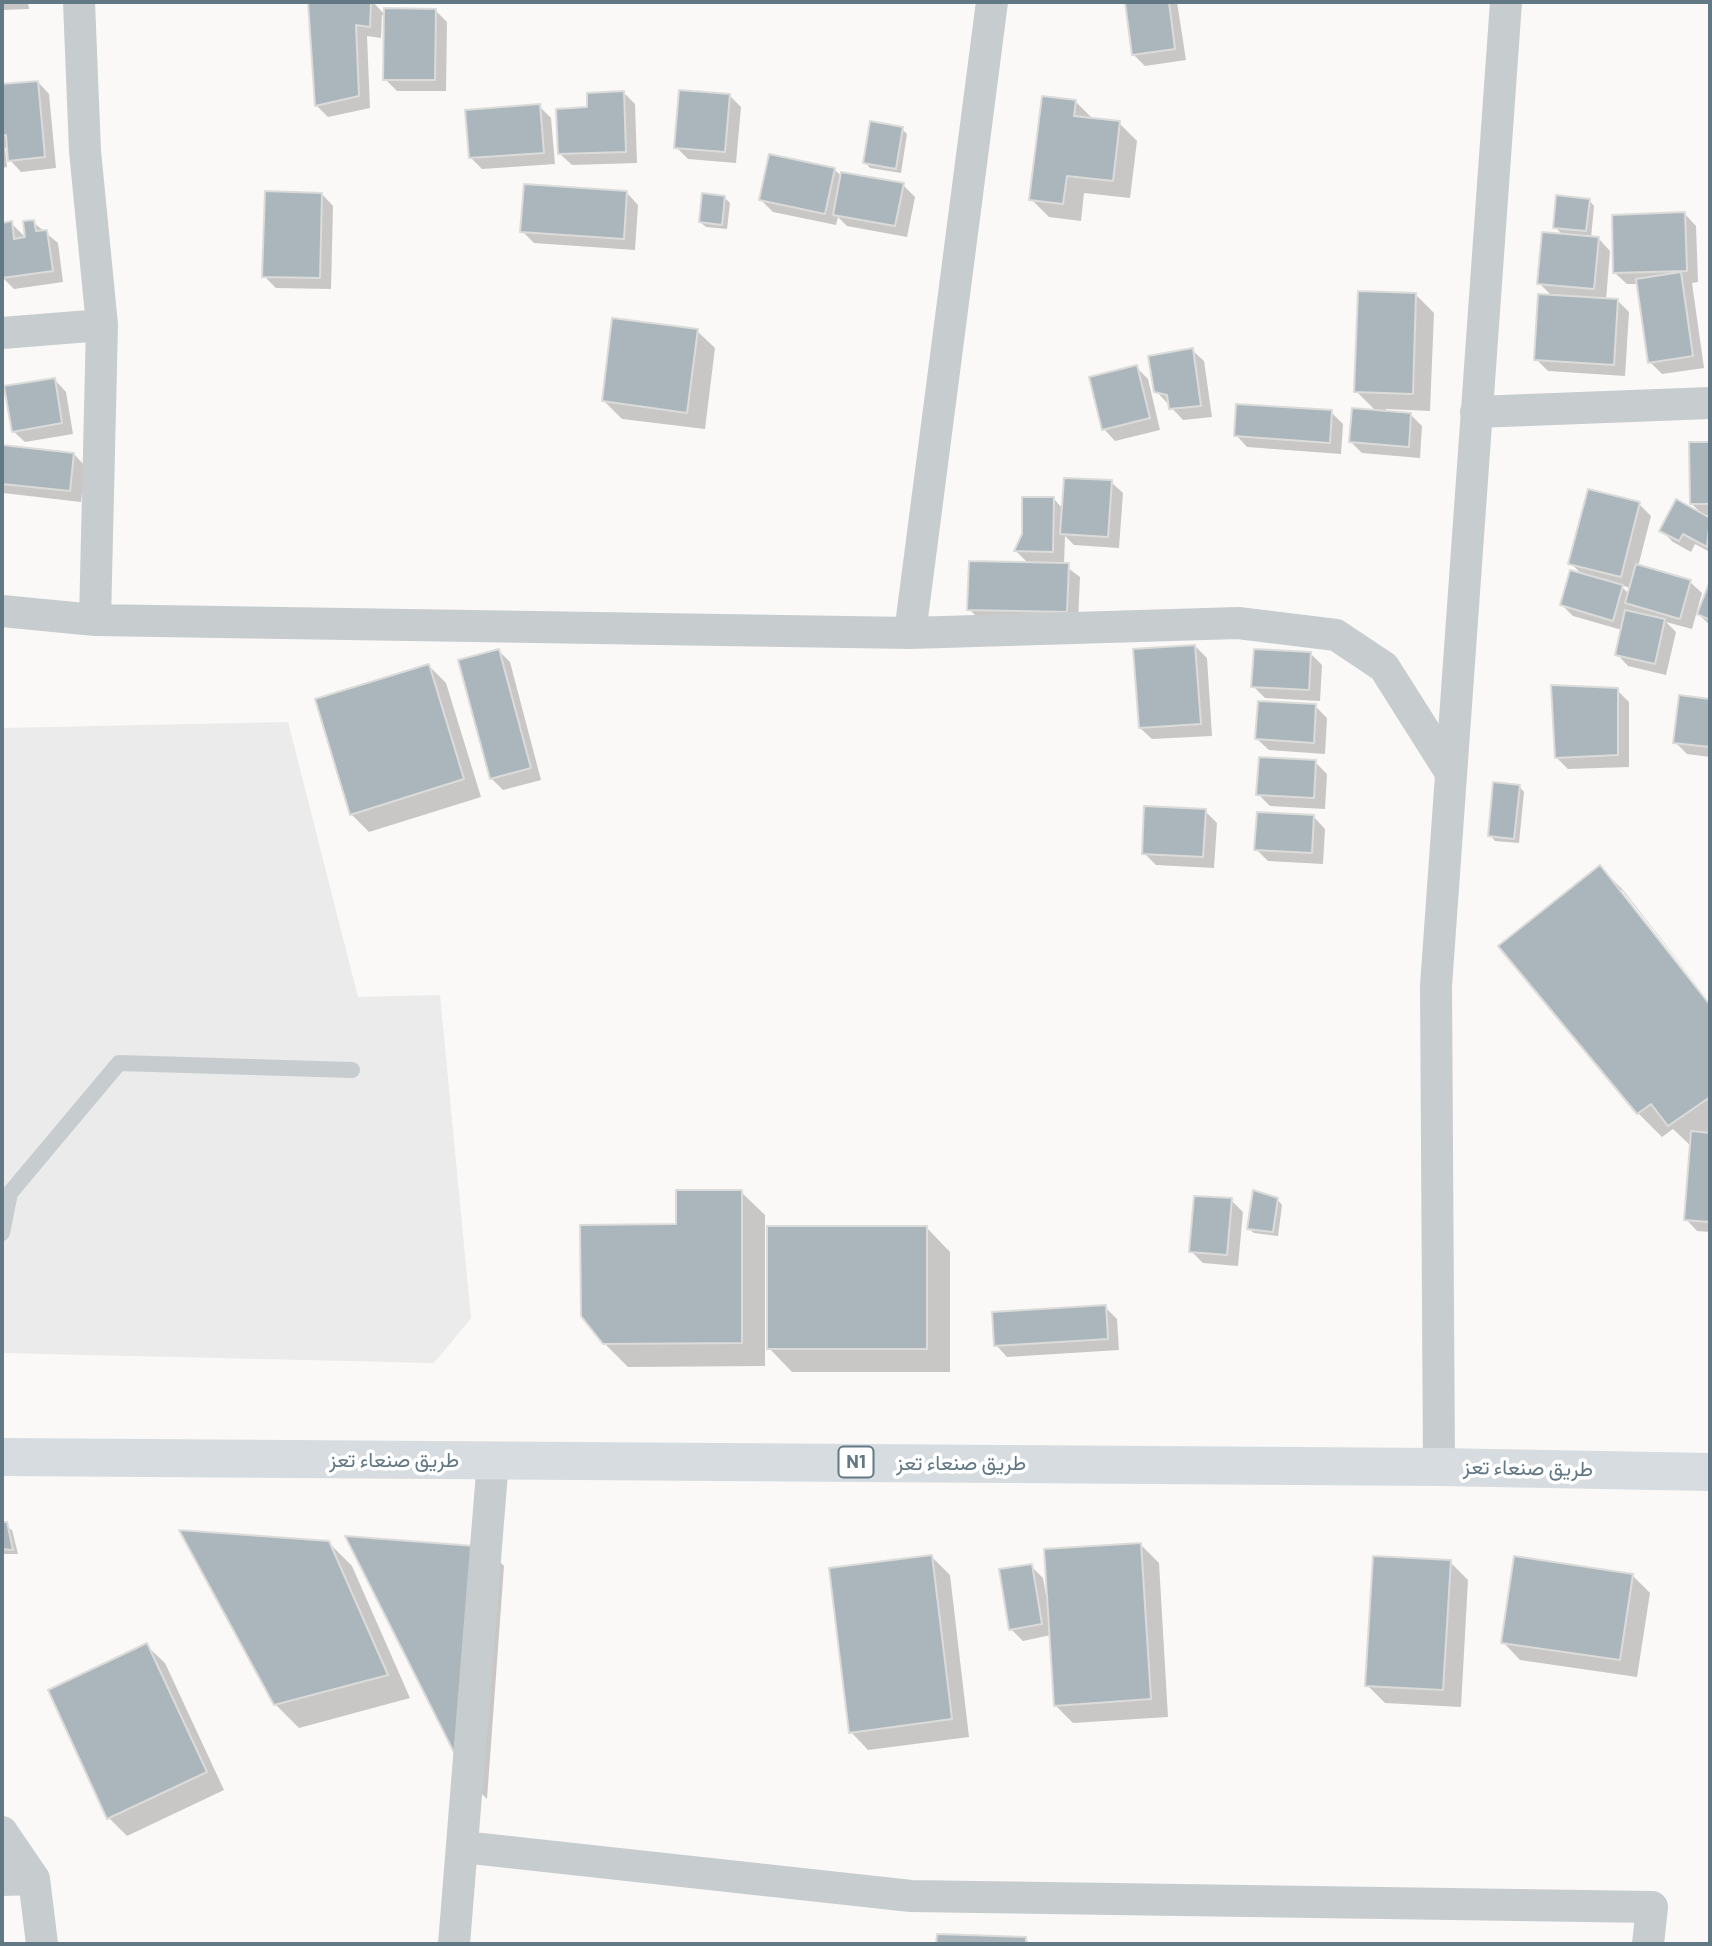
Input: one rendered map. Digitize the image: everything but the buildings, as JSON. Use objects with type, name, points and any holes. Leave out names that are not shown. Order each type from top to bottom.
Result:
[{"type":"highway","name":"طريق صنعاء تعز","points":[[2,1457],[115,1460],[1439,1467],[1710,1472]]},
{"type":"street","points":[[79,2],[85,151],[102,325],[95,620]]},
{"type":"street","points":[[910,633],[992,2]]},
{"type":"street","points":[[1439,1467],[1436,986],[1506,2]]},
{"type":"street","points":[[2,333],[102,325]]},
{"type":"street","points":[[1476,412],[1710,403]]},
{"type":"street","points":[[2,611],[95,620],[910,633],[1237,623],[1336,635],[1384,667],[1451,773]]},
{"type":"street","points":[[454,1944],[493,1460]]},
{"type":"street","points":[[2,1832],[34,1880],[42,1944]]},
{"type":"street","points":[[463,1847],[911,1896],[1652,1907],[1648,1944]]},
{"type":"street","points":[[2,1880],[34,1880]]},
{"type":"lane","points":[[2,1233],[10,1193],[119,1063],[352,1070]]},
{"type":"shaded area","points":[[288,722],[358,997],[440,995],[471,1318],[434,1363],[2,1353],[2,728]]}]
